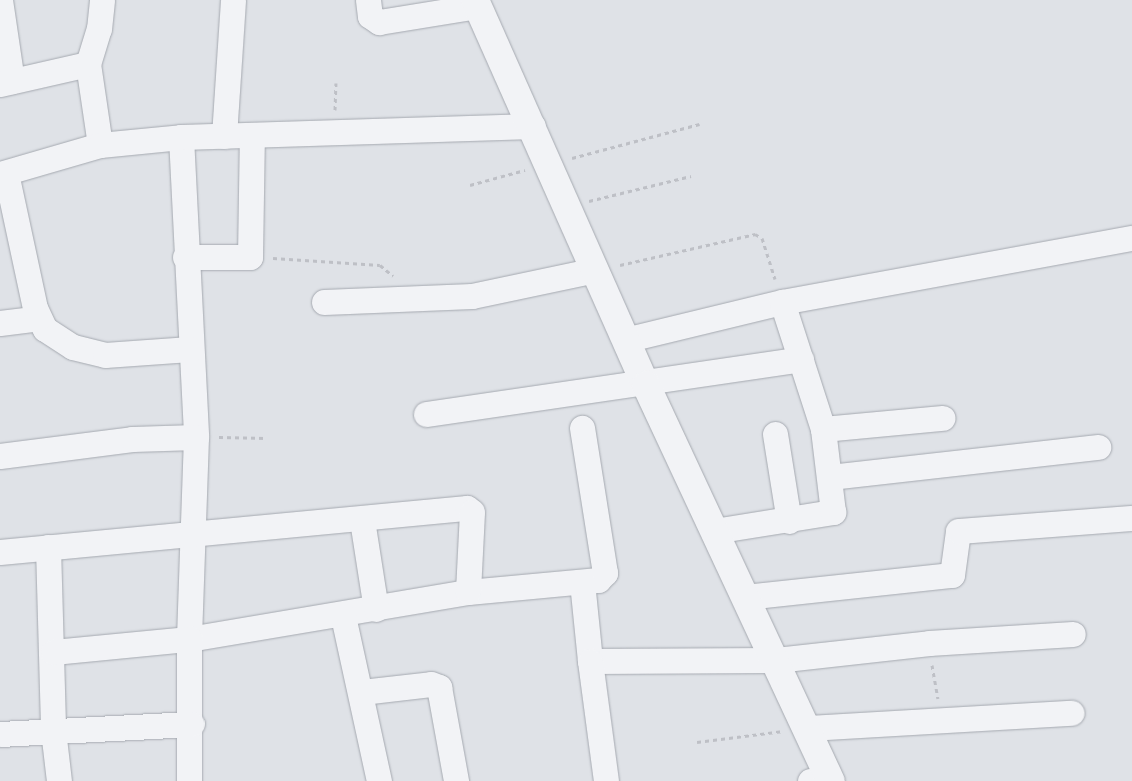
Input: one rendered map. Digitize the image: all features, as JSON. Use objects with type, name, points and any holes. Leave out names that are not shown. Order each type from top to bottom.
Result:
[{"type":"street","points":[[0,0],[6,83],[88,64]]},
{"type":"street","points":[[100,145],[88,64],[100,29],[102,0]]},
{"type":"street","points":[[224,136],[234,0]]},
{"type":"street","points":[[368,0],[370,16],[379,22],[477,3],[533,126],[625,340],[808,728],[831,781],[810,781]]},
{"type":"street","points":[[190,349],[95,354],[56,339],[38,318],[9,230],[3,174],[100,145],[181,137],[533,126]]},
{"type":"street","points":[[185,257],[250,257],[252,136]]},
{"type":"street","points":[[181,137],[185,257],[196,436],[189,639],[192,724],[189,781]]},
{"type":"street","points":[[625,340],[782,302],[1132,238]]},
{"type":"street","points":[[324,302],[472,296],[595,270]]},
{"type":"street","points":[[714,530],[789,521],[833,512],[823,429],[782,302]]},
{"type":"street","points":[[0,323],[38,318]]},
{"type":"street","points":[[426,414],[646,385],[801,359]]},
{"type":"street","points":[[823,429],[942,418]]},
{"type":"street","points":[[53,652],[189,639],[343,616],[468,592],[598,580],[605,573],[582,428]]},
{"type":"street","points":[[775,434],[789,521]]},
{"type":"street","points":[[1,451],[132,438],[196,436]]},
{"type":"street","points":[[830,477],[1098,447]]},
{"type":"street","points":[[0,552],[192,531],[362,520],[470,509],[468,592]]},
{"type":"street","points":[[745,597],[952,575],[958,531],[1132,518]]},
{"type":"street","points":[[362,520],[376,609]]},
{"type":"street","points":[[48,547],[53,652],[53,730],[59,781]]},
{"type":"street","points":[[582,582],[590,661],[606,781]]},
{"type":"street","points":[[343,616],[362,692],[379,781]]},
{"type":"street","points":[[590,661],[776,660],[929,643],[1073,634]]},
{"type":"street","points":[[362,692],[431,684],[439,687],[456,781]]},
{"type":"street","points":[[808,728],[1072,713]]},
{"type":"street","points":[[0,734],[192,724]]},
{"type":"path","points":[[470,185],[700,124]]},
{"type":"path","points":[[567,206],[691,176]]},
{"type":"path","points":[[595,270],[758,234],[782,302]]},
{"type":"path","points":[[250,257],[380,265],[390,271],[407,300]]},
{"type":"path","points":[[196,436],[266,438]]},
{"type":"path","points":[[929,643],[941,719]]},
{"type":"path","points":[[697,742],[808,728]]}]
